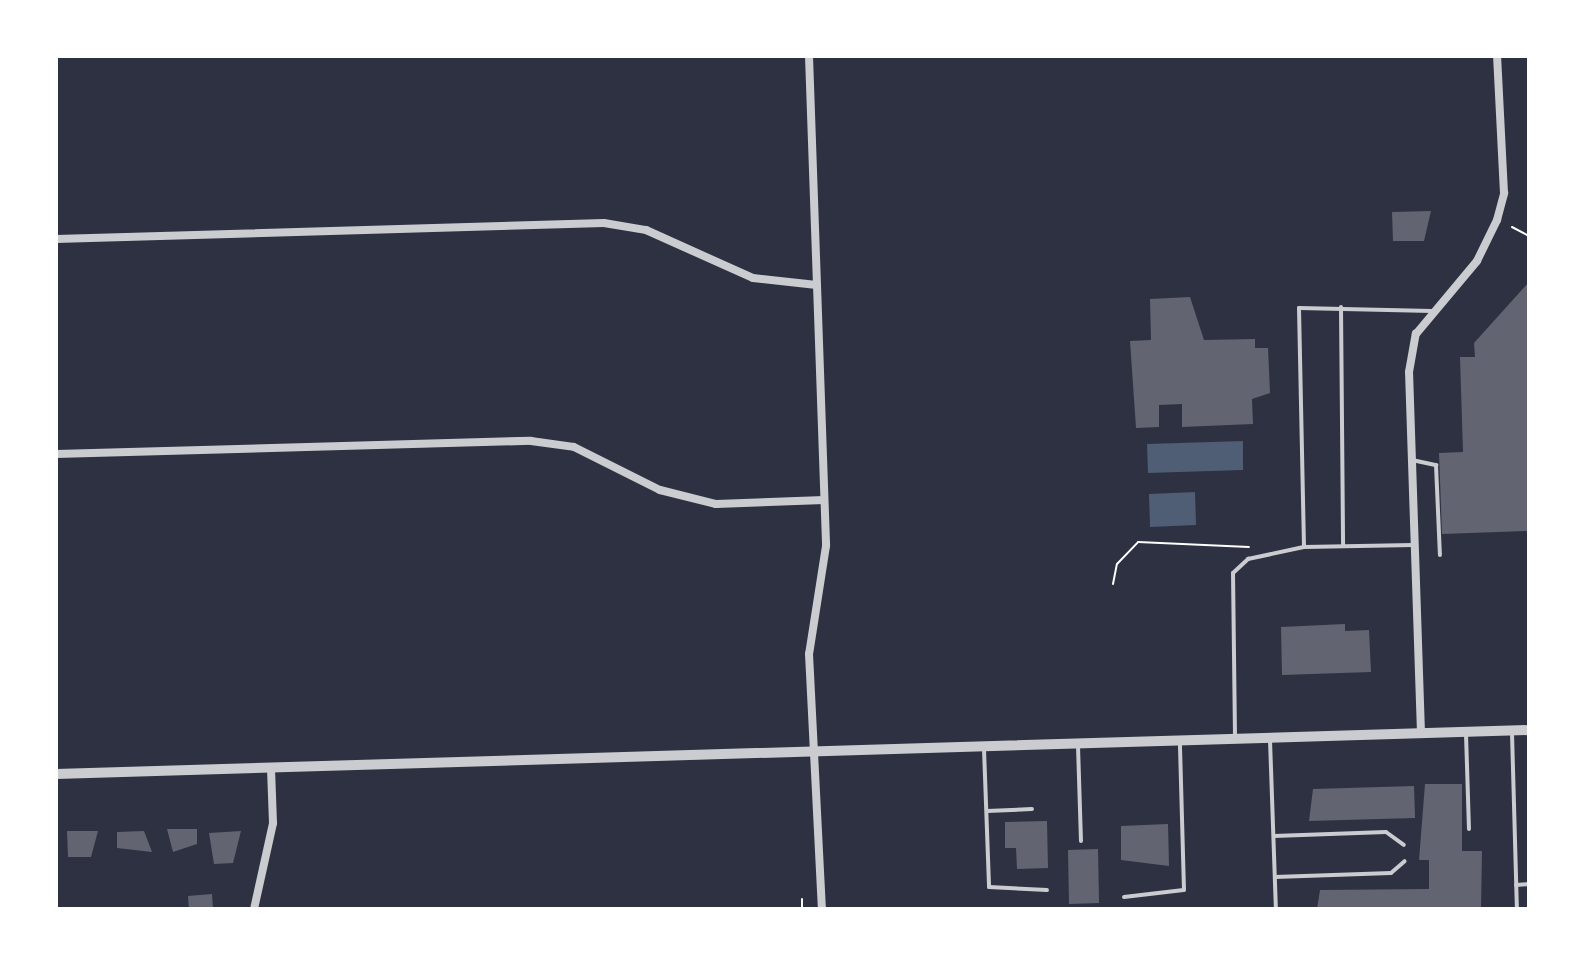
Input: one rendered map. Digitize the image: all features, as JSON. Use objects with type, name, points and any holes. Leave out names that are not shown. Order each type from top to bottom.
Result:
[{"type":"street","points":[[809,56],[826,546],[809,654],[822,909]]},
{"type":"street","points":[[1421,733],[1409,372],[1416,334],[1432,311],[1477,261],[1504,193],[1497,56]]},
{"type":"street","points":[[56,239],[604,223],[646,230],[753,278],[817,285]]},
{"type":"street","points":[[56,454],[531,441],[574,447],[660,490],[716,504],[824,500]]},
{"type":"street","points":[[56,774],[1529,730]]},
{"type":"street","points":[[254,909],[273,823],[271,768]]},
{"type":"lane","points":[[1341,307],[1343,546]]},
{"type":"lane","points":[[1304,547],[1299,308],[1432,311]]},
{"type":"lane","points":[[1410,460],[1436,465],[1440,555]]},
{"type":"lane","points":[[1235,739],[1233,573],[1248,559],[1304,547],[1413,545]]},
{"type":"lane","points":[[1512,730],[1517,909]]},
{"type":"lane","points":[[1466,732],[1469,829]]},
{"type":"lane","points":[[1270,738],[1276,909]]},
{"type":"lane","points":[[1124,897],[1184,890],[1180,741]]},
{"type":"lane","points":[[1078,744],[1081,841]]},
{"type":"lane","points":[[984,747],[989,887],[1047,890]]},
{"type":"lane","points":[[987,811],[1032,809]]},
{"type":"lane","points":[[1274,836],[1386,832],[1404,845]]},
{"type":"lane","points":[[1275,877],[1391,873],[1405,861]]},
{"type":"lane","points":[[1516,885],[1529,884]]},
{"type":"path","points":[[1512,227],[1529,236]]},
{"type":"path","points":[[1113,584],[1117,564],[1138,542],[1240,541],[1249,547]]},
{"type":"path","points":[[802,899],[802,909]]},
{"type":"water","points":[[1243,441],[1243,470],[1148,473],[1147,444]]},
{"type":"water","points":[[1195,492],[1196,525],[1150,527],[1149,494]]},
{"type":"building","points":[[1431,211],[1424,241],[1393,241],[1392,212]]},
{"type":"building","points":[[1529,282],[1529,531],[1442,534],[1439,453],[1463,452],[1460,357],[1475,357],[1474,343]]},
{"type":"building","points":[[1190,297],[1204,340],[1255,339],[1255,348],[1268,348],[1270,393],[1252,399],[1253,424],[1182,427],[1182,404],[1159,405],[1159,427],[1136,428],[1130,341],[1151,340],[1150,299]]},
{"type":"building","points":[[1345,624],[1345,631],[1369,630],[1371,672],[1282,675],[1281,627]]},
{"type":"building","points":[[1425,784],[1462,784],[1462,851],[1482,851],[1481,909],[1317,909],[1320,890],[1429,889],[1429,860],[1419,860]]},
{"type":"building","points":[[1414,786],[1415,818],[1309,821],[1313,789]]},
{"type":"building","points":[[1047,821],[1048,868],[1017,869],[1016,848],[1005,848],[1005,822]]},
{"type":"building","points":[[1168,824],[1169,866],[1121,860],[1121,826]]},
{"type":"building","points":[[167,829],[197,829],[197,844],[173,852]]},
{"type":"building","points":[[67,831],[98,831],[91,857],[68,857]]},
{"type":"building","points":[[144,831],[152,852],[117,848],[117,832]]},
{"type":"building","points":[[241,831],[233,863],[214,864],[209,833]]},
{"type":"building","points":[[1098,849],[1099,903],[1069,904],[1068,850]]},
{"type":"building","points":[[212,894],[213,909],[189,909],[188,896]]}]
